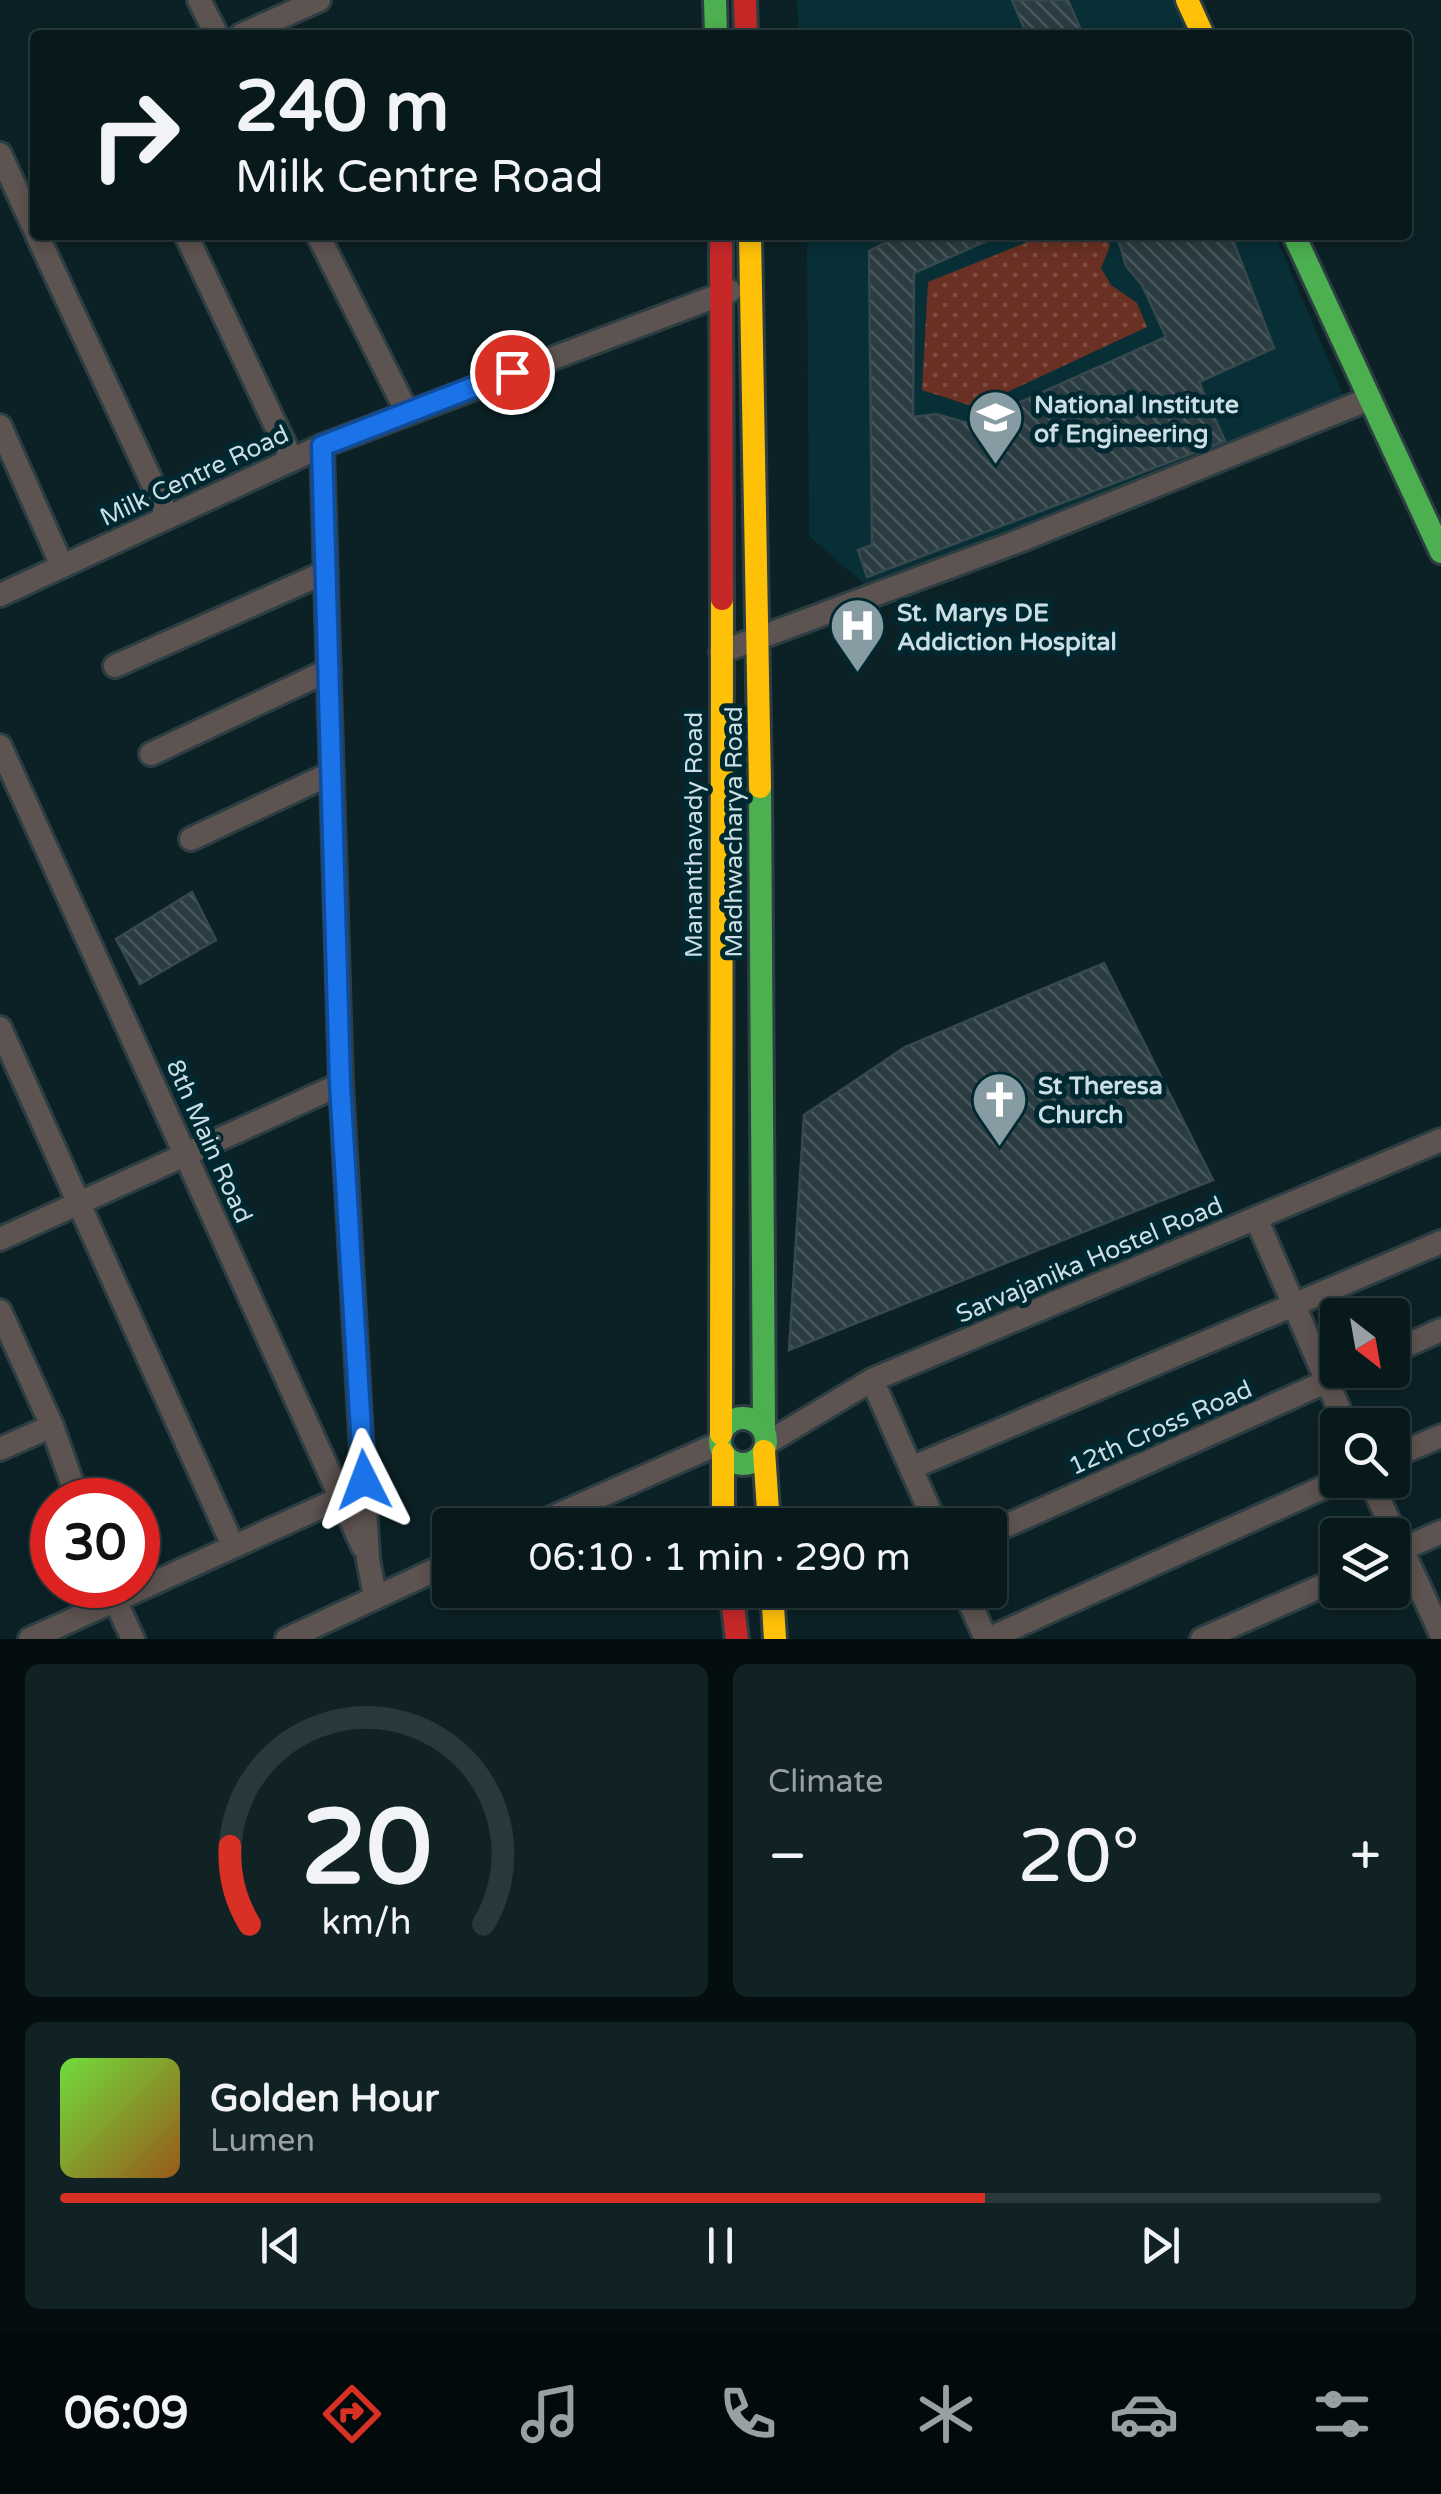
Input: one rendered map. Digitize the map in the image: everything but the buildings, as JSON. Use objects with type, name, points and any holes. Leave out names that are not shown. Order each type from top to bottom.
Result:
[{"type":"main road","points":[[715,0],[716,30]]},
{"type":"main road","points":[[746,0],[746,30]]},
{"type":"main road","points":[[1187,0],[1201,30]]},
{"type":"main road","name":"Mananthavady Road","points":[[721,240],[725,486],[721,652],[723,1508]]},
{"type":"main road","name":"Madhwacharya Road","points":[[750,240],[759,638],[767,1508]]},
{"type":"main road","points":[[1296,240],[1441,552]]},
{"type":"main road","points":[[740,1417],[754,1420],[765,1441],[754,1461],[740,1464],[721,1443],[728,1423],[740,1417]]},
{"type":"main road","points":[[733,1608],[737,1639]]},
{"type":"main road","points":[[773,1608],[776,1639]]},
{"type":"street","points":[[199,0],[214,30]]},
{"type":"street","points":[[252,30],[319,0]]},
{"type":"street","points":[[0,154],[30,219]]},
{"type":"street","points":[[40,240],[168,517]]},
{"type":"street","points":[[188,240],[292,460]]},
{"type":"street","points":[[321,240],[408,412]]},
{"type":"street","name":"Milk Centre Road","points":[[0,595],[322,446],[751,285]]},
{"type":"street","points":[[721,652],[1018,541],[1369,399]]},
{"type":"street","points":[[0,426],[62,566]]},
{"type":"street","points":[[322,446],[340,1084],[368,1560],[375,1596]]},
{"type":"street","points":[[116,666],[326,572]]},
{"type":"street","points":[[151,754],[329,670]]},
{"type":"street","name":"8th Main Road","points":[[0,746],[368,1560]]},
{"type":"street","points":[[191,840],[332,773]]},
{"type":"street","points":[[0,1028],[234,1546]]},
{"type":"street","points":[[0,1239],[340,1084]]},
{"type":"street","name":"Sarvajanika Hostel Road","points":[[765,1441],[872,1380],[1441,1140]]},
{"type":"street","points":[[1256,1218],[1320,1363]]},
{"type":"street","points":[[911,1468],[1441,1242]]},
{"type":"street","points":[[0,1311],[52,1426],[70,1478]]},
{"type":"street","points":[[1410,1344],[1441,1330]]},
{"type":"street","points":[[872,1380],[929,1508]]},
{"type":"street","name":"12th Cross Road","points":[[1007,1525],[1320,1385]]},
{"type":"street","points":[[0,1449],[52,1426]]},
{"type":"street","points":[[1410,1449],[1441,1436]]},
{"type":"street","points":[[574,1508],[721,1443]]},
{"type":"street","points":[[972,1608],[987,1639],[1320,1489]]},
{"type":"street","points":[[160,1574],[340,1498]]},
{"type":"street","points":[[1410,1546],[1441,1532]]},
{"type":"street","points":[[287,1639],[432,1571]]},
{"type":"street","points":[[1410,1576],[1441,1634]]},
{"type":"street","points":[[1202,1639],[1320,1586]]},
{"type":"street","points":[[30,1639],[85,1608]]},
{"type":"street","points":[[118,1608],[133,1639]]},
{"type":"shaded area","points":[[797,0],[1174,0],[1187,30],[799,30]]},
{"type":"shaded area","name":"National Institute of Engineering","points":[[810,240],[1277,240],[1345,399],[877,595],[809,536]]},
{"type":"shaded area","points":[[1033,240],[1108,240],[1110,246],[1101,268],[1111,285],[1137,303],[1147,327],[975,407],[922,390],[928,282]]},
{"type":"traffic: fast","points":[[715,0],[716,30]]},
{"type":"traffic: fast","points":[[1296,240],[1441,552]]},
{"type":"traffic: fast","points":[[760,787],[764,1429]]},
{"type":"traffic: fast","points":[[743,1418],[760,1424],[766,1441],[760,1458],[743,1464],[726,1458],[720,1441],[726,1424],[743,1418]]},
{"type":"traffic: slow","points":[[1187,0],[1201,30]]},
{"type":"traffic: slow","points":[[750,240],[760,787]]},
{"type":"traffic: slow","points":[[721,1434],[722,599]]},
{"type":"traffic: slow","points":[[764,1451],[768,1508]]},
{"type":"traffic: slow","points":[[723,1453],[723,1508]]},
{"type":"traffic: slow","points":[[773,1608],[775,1639]]},
{"type":"traffic: jam","points":[[745,0],[746,30]]},
{"type":"traffic: jam","points":[[721,240],[722,599]]},
{"type":"traffic: jam","points":[[733,1608],[737,1639]]},
{"type":"place","name":"National Institute of Engineering","points":[[995,467]]},
{"type":"place","name":"St. Marys DE Addiction Hospital","points":[[858,675]]},
{"type":"place","name":"St Theresa Church","points":[[999,1148]]},
{"type":"route","points":[[364,1480],[340,1084],[322,446],[512,372]]}]
